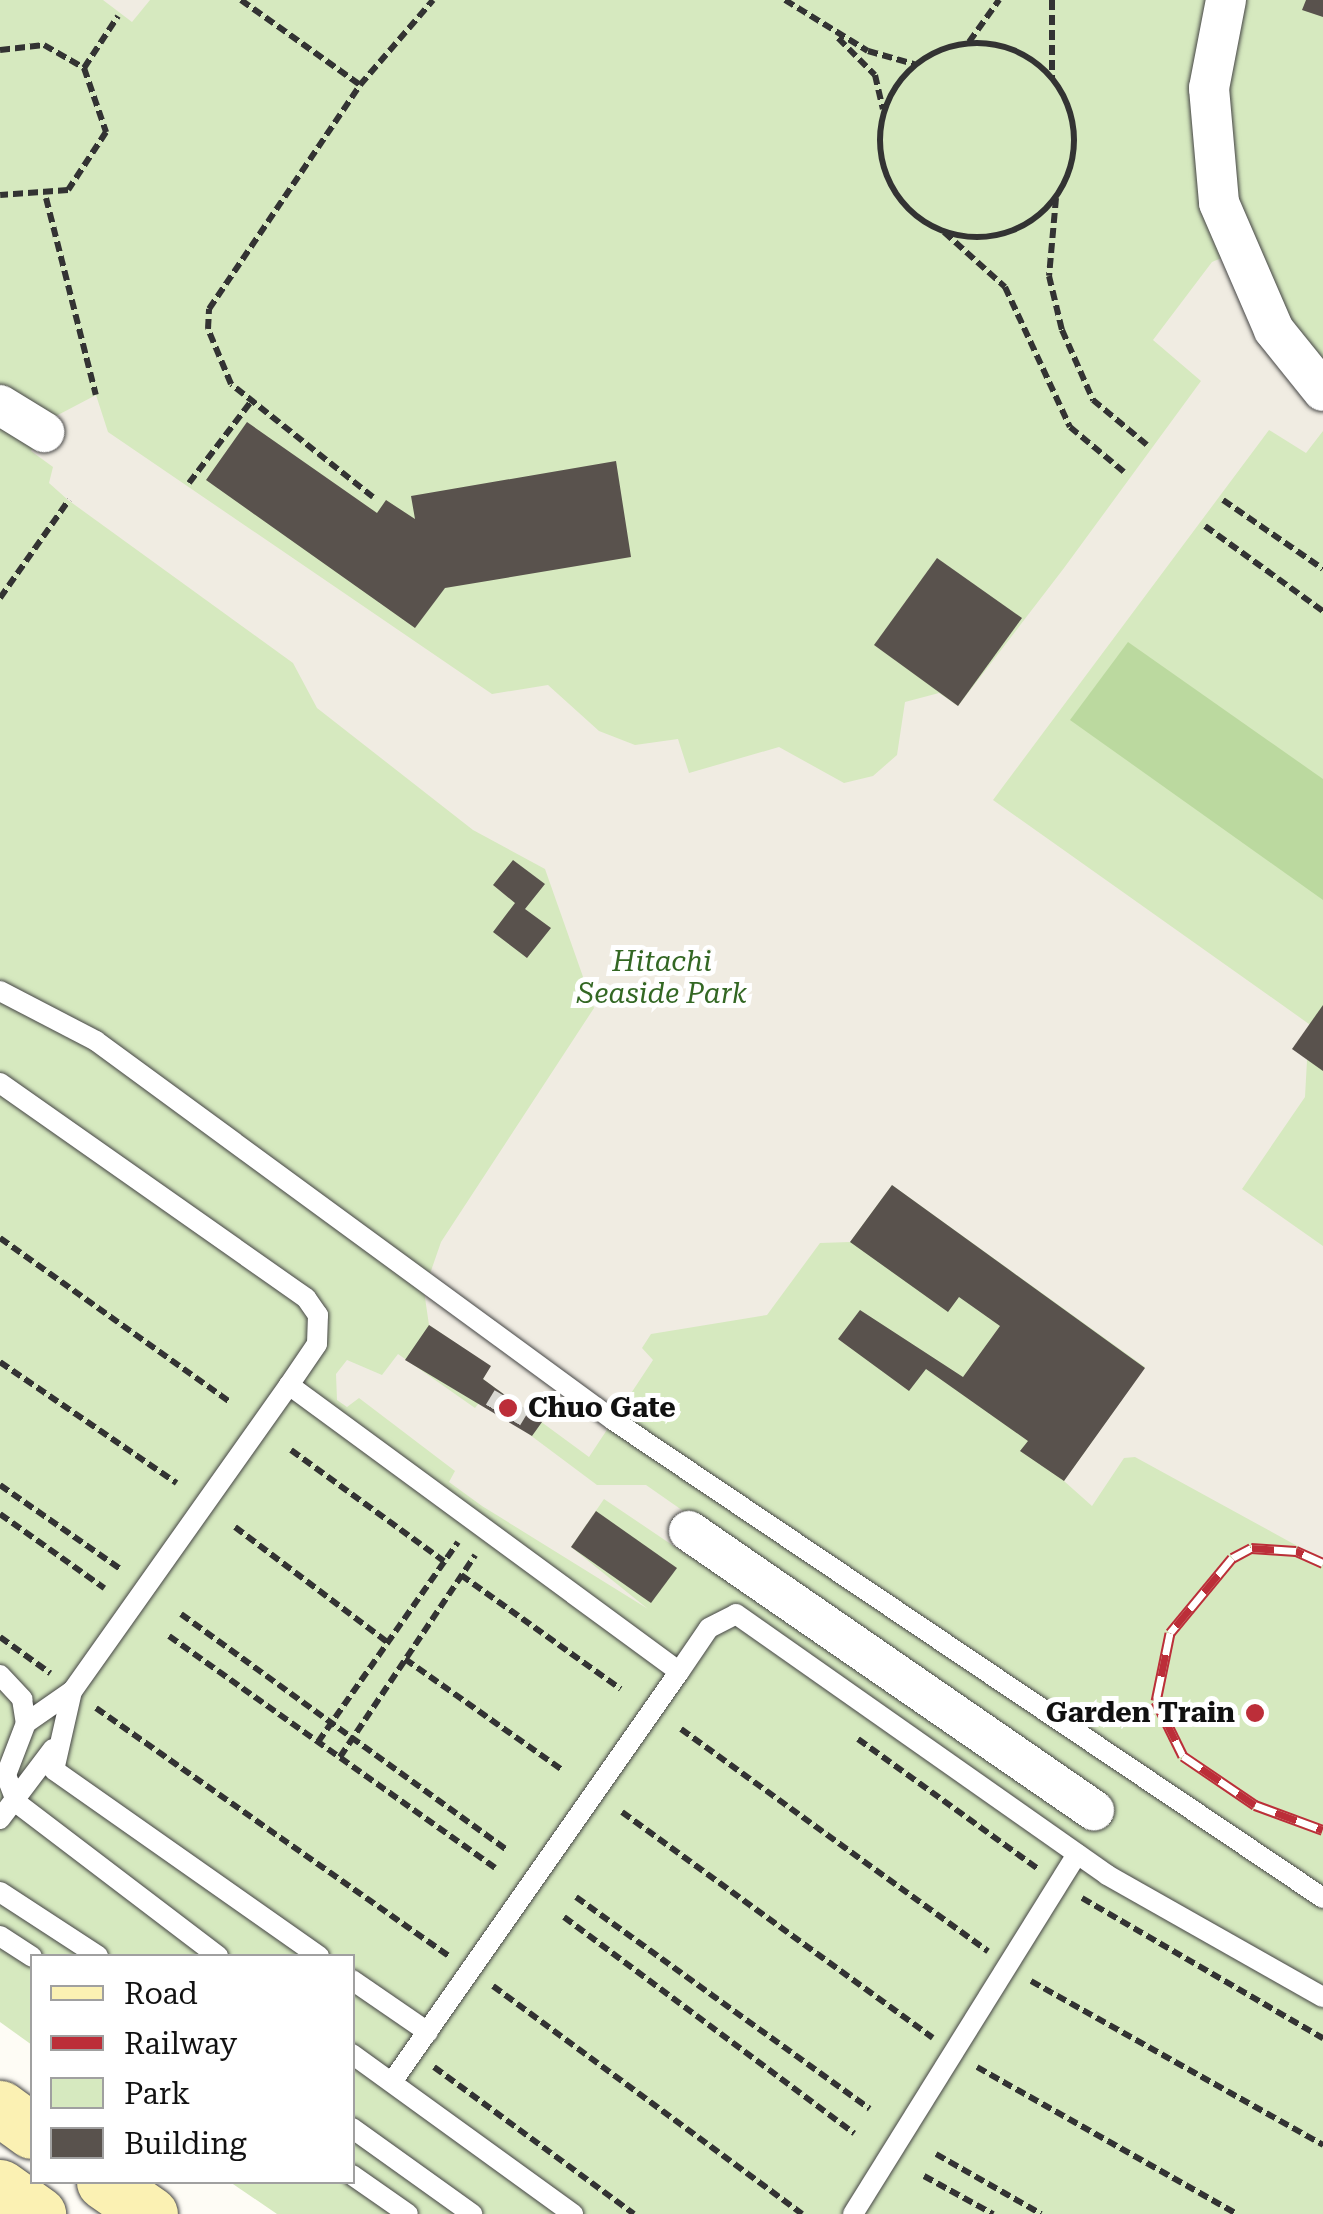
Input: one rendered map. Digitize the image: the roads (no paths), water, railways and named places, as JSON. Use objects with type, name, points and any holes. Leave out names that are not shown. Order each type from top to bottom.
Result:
[{"type":"main road","points":[[0,2108],[30,2130]]},
{"type":"main road","points":[[107,2184],[150,2214]]},
{"type":"main road","points":[[0,2186],[38,2214]]},
{"type":"street","points":[[1226,0],[1209,88],[1219,203],[1274,330],[1323,391]]},
{"type":"street","points":[[0,404],[44,432]]},
{"type":"street","points":[[689,1531],[1094,1810]]},
{"type":"lane","points":[[0,991],[96,1042],[612,1420],[1323,1898]]},
{"type":"lane","points":[[0,1083],[306,1298],[318,1315],[317,1344],[72,1690],[53,1749],[17,1803],[0,1818]]},
{"type":"lane","points":[[289,1385],[679,1672]]},
{"type":"lane","points":[[392,2082],[709,1628],[736,1614],[1077,1854],[1323,1997]]},
{"type":"lane","points":[[0,1674],[22,1699],[26,1723],[6,1775],[17,1803],[215,1954]]},
{"type":"lane","points":[[26,1723],[72,1690]]},
{"type":"lane","points":[[53,1749],[62,1778],[316,1954]]},
{"type":"lane","points":[[853,2214],[1077,1854]]},
{"type":"lane","points":[[0,1892],[95,1954]]},
{"type":"lane","points":[[0,1936],[30,1956]]},
{"type":"lane","points":[[355,1982],[428,2032]]},
{"type":"lane","points":[[355,2056],[573,2214]]},
{"type":"lane","points":[[355,2130],[472,2214]]},
{"type":"lane","points":[[355,2177],[408,2214]]},
{"type":"tunnel","points":[[503,1415],[512,1400]]},
{"type":"railway","points":[[1323,1563],[1296,1551],[1251,1548],[1232,1558],[1170,1633],[1156,1701],[1183,1756],[1255,1805],[1323,1830]]},
{"type":"place","name":"Chuo Gate","points":[[508,1408]]},
{"type":"place","name":"Garden Train","points":[[1255,1713]]},
{"type":"park label","name":"Hitachi Seaside Park","points":[[662,978]]}]
